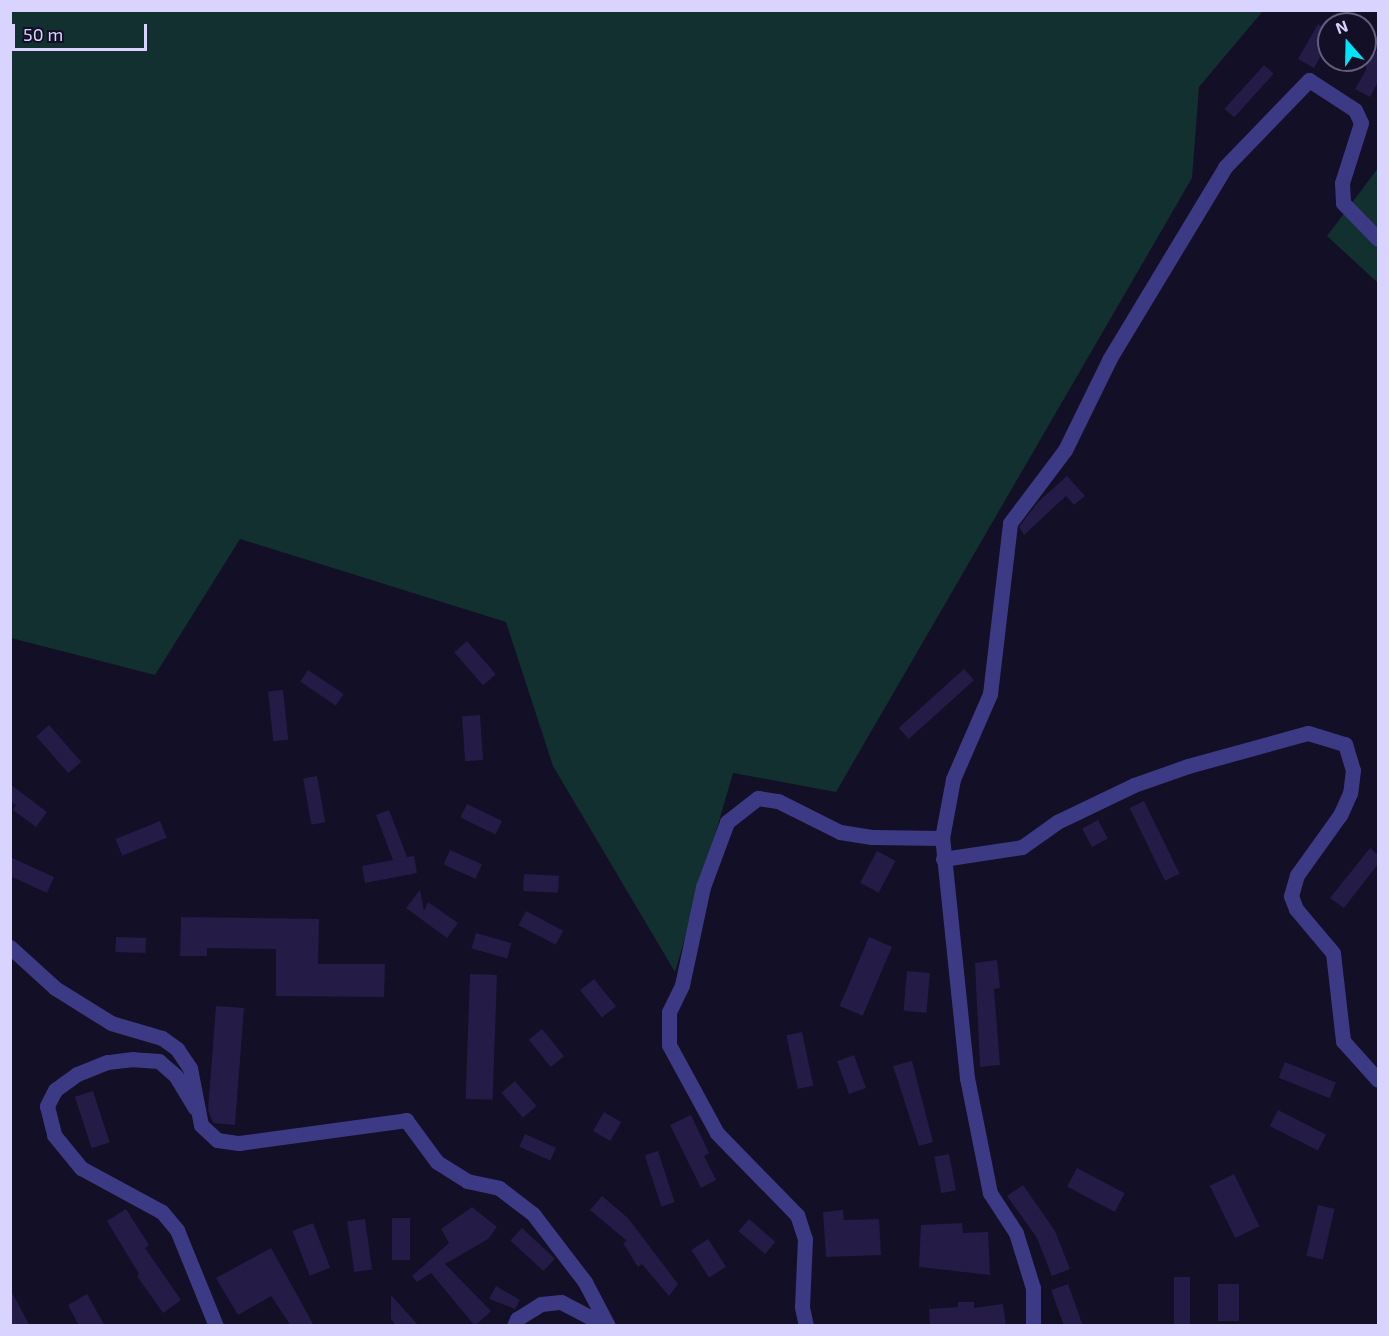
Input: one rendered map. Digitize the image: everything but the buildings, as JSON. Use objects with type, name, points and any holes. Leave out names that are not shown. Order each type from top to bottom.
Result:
[{"type":"street","points":[[1034,1326],[1033,1288],[1017,1233],[990,1193],[967,1078],[942,838],[953,779],[990,694],[1010,524],[1065,450],[1110,358],[1226,167],[1309,80],[1355,110],[1361,123],[1342,183],[1343,203],[1378,239]]},
{"type":"street","points":[[943,859],[1022,847],[1058,822],[1134,785],[1188,766],[1308,733],[1345,744],[1353,770],[1350,793],[1340,815],[1297,875],[1291,896],[1296,909],[1333,953],[1343,1041],[1378,1080]]},
{"type":"street","points":[[806,1326],[802,1307],[805,1239],[797,1215],[717,1133],[669,1045],[669,1012],[682,985],[703,887],[727,822],[758,798],[778,801],[840,832],[872,837],[942,838]]},
{"type":"street","points":[[10,947],[55,988],[101,1017],[162,1038],[177,1049],[190,1068],[195,1108]]},
{"type":"street","points":[[216,1326],[177,1230],[162,1212],[81,1168],[54,1135],[48,1106],[55,1090],[77,1074],[107,1062],[133,1059],[159,1061],[176,1076],[195,1108],[201,1125],[217,1140],[239,1143],[405,1120],[437,1162],[467,1181],[499,1188],[533,1214],[585,1282],[608,1326]]},
{"type":"street","points":[[514,1326],[517,1319],[541,1304],[561,1302],[608,1326]]},
{"type":"green space","points":[[10,11],[1263,11],[1199,87],[1192,178],[836,792],[733,773],[675,972],[553,766],[506,622],[240,539],[155,675],[11,638]]},
{"type":"green space","points":[[1378,168],[1378,283],[1327,236]]}]
